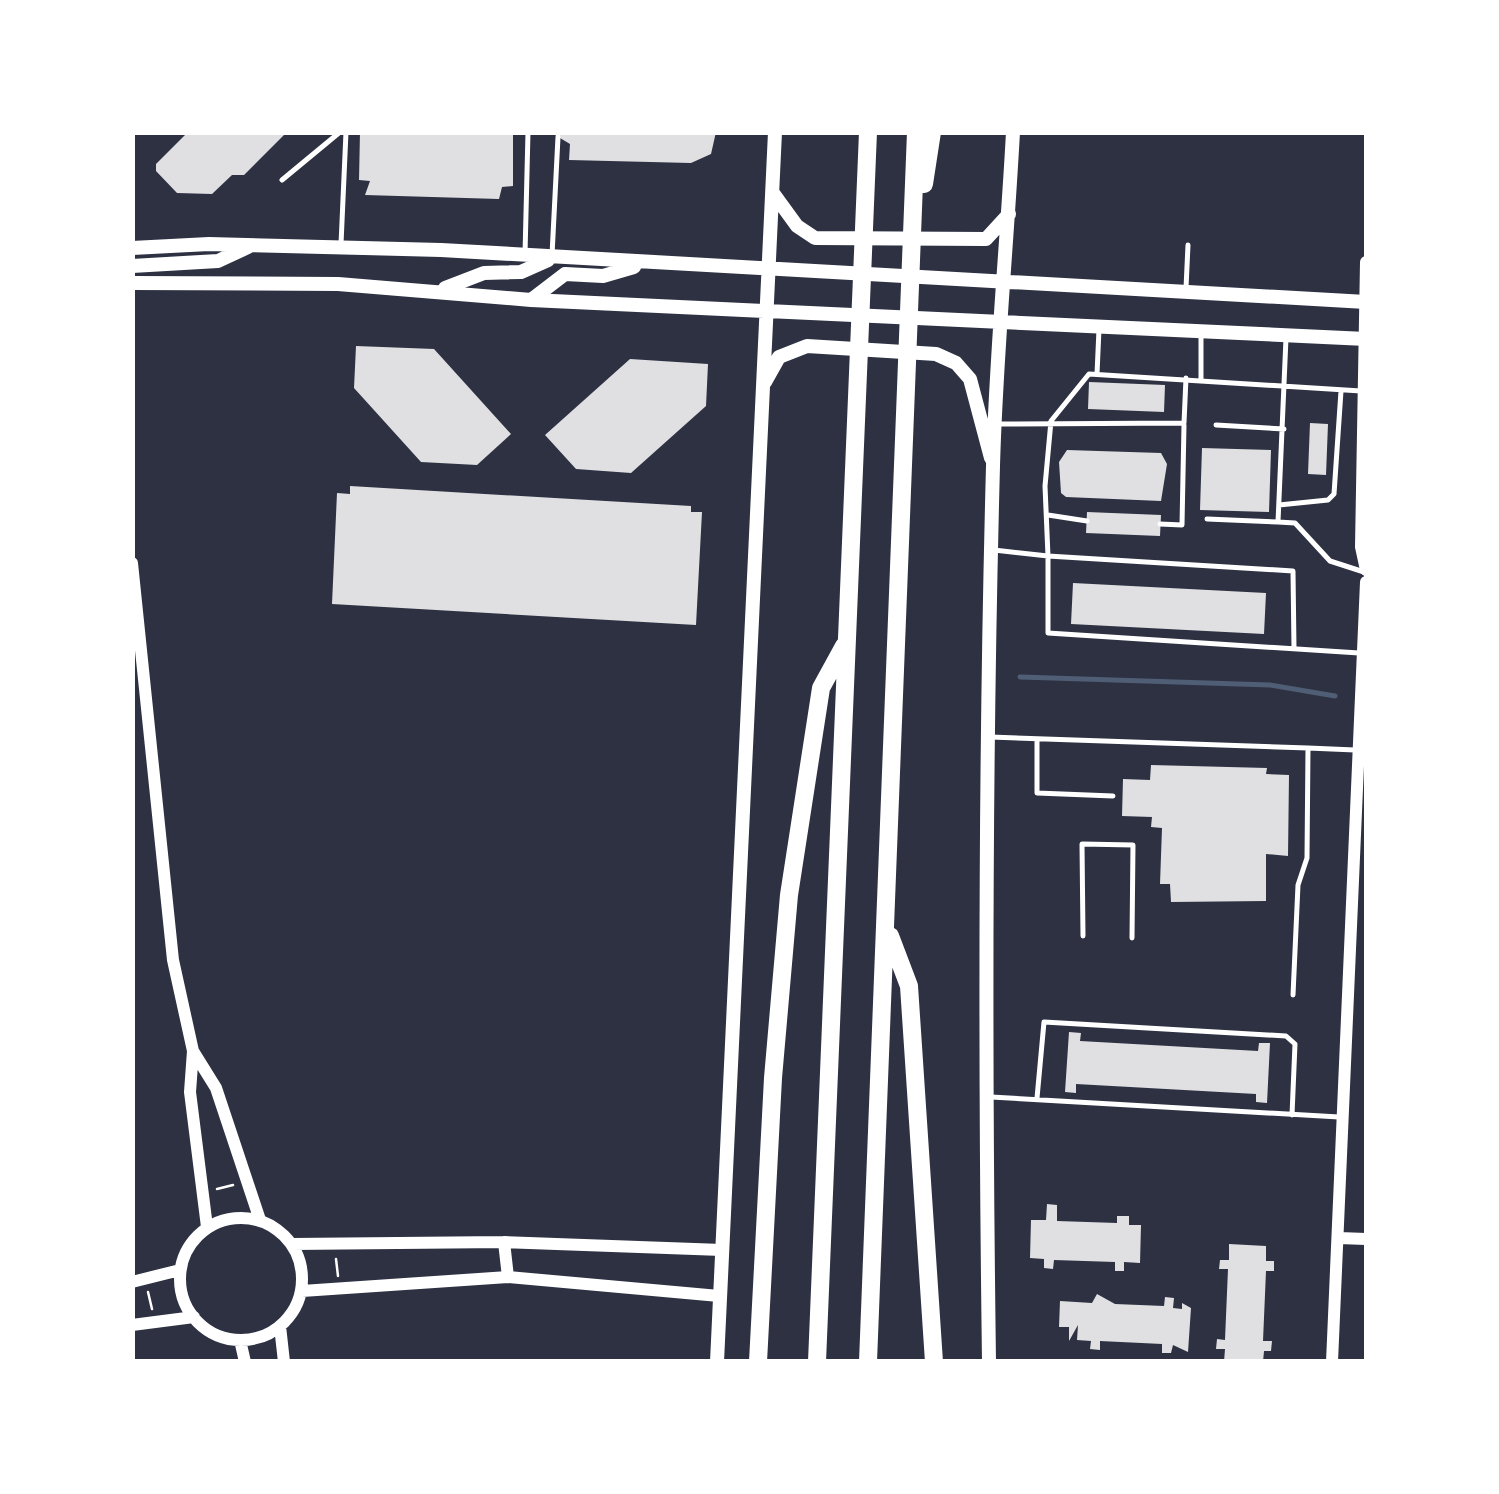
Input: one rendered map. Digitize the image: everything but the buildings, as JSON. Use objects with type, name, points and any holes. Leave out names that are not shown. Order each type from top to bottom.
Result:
[{"type":"highway","points":[[816,1362],[868,132]]},
{"type":"highway","points":[[868,1362],[916,132]]},
{"type":"highway","points":[[916,207],[932,132]]},
{"type":"highway","points":[[758,1362],[773,1078],[790,895],[822,688],[847,641]]},
{"type":"highway","points":[[886,926],[909,986],[934,1362]]},
{"type":"main road","points":[[717,1362],[775,132]]},
{"type":"main road","points":[[989,1362],[986,737],[993,463],[1013,132]]},
{"type":"main road","points":[[772,192],[797,226],[814,238],[986,238],[1009,214]]},
{"type":"main road","points":[[132,266],[218,261],[253,245]]},
{"type":"main road","points":[[132,248],[341,247],[1366,302]]},
{"type":"main road","points":[[440,290],[484,272],[520,272],[552,258]]},
{"type":"main road","points":[[531,300],[565,274],[603,276],[648,264]]},
{"type":"main road","points":[[132,283],[338,284],[531,300],[1365,339]]},
{"type":"main road","points":[[763,387],[779,357],[807,346],[936,354],[956,363],[970,378],[993,463]]},
{"type":"street","points":[[1366,262],[1360,547],[1366,571]]},
{"type":"street","points":[[132,563],[166,907],[193,1051],[190,1092],[208,1227]]},
{"type":"street","points":[[1332,1362],[1366,582]]},
{"type":"street","points":[[193,1051],[216,1088],[260,1220],[292,1244],[300,1258],[302,1291],[294,1311],[280,1326],[240,1340],[206,1329],[194,1317],[180,1287],[180,1270],[185,1254],[208,1227],[224,1220],[260,1220]]},
{"type":"street","points":[[1339,1238],[1366,1238]]},
{"type":"street","points":[[292,1244],[504,1242],[722,1250]]},
{"type":"street","points":[[504,1242],[508,1277]]},
{"type":"street","points":[[132,1282],[180,1270]]},
{"type":"street","points":[[302,1291],[508,1277],[719,1296]]},
{"type":"street","points":[[132,1325],[194,1317]]},
{"type":"street","points":[[280,1326],[284,1362]]},
{"type":"street","points":[[240,1340],[245,1362]]},
{"type":"lane","points":[[282,180],[343,132]]},
{"type":"lane","points":[[341,247],[343,132]]},
{"type":"lane","points":[[524,256],[528,132]]},
{"type":"lane","points":[[552,258],[558,137]]},
{"type":"lane","points":[[1186,291],[1188,245]]},
{"type":"lane","points":[[1097,374],[1099,329]]},
{"type":"lane","points":[[1201,332],[1201,379]]},
{"type":"lane","points":[[1278,522],[1286,336]]},
{"type":"lane","points":[[1362,657],[1048,633],[1045,486],[1051,420],[1088,374],[1364,391]]},
{"type":"lane","points":[[1160,524],[1182,525],[1186,378]]},
{"type":"lane","points":[[1278,505],[1328,500],[1334,494],[1341,390]]},
{"type":"lane","points":[[996,424],[1033,426],[1051,420],[1184,424]]},
{"type":"lane","points":[[1216,424],[1284,429]]},
{"type":"lane","points":[[1048,515],[1086,521]]},
{"type":"lane","points":[[1207,520],[1295,523],[1342,569],[1366,571]]},
{"type":"lane","points":[[992,550],[1294,571],[1294,649]]},
{"type":"lane","points":[[986,737],[1358,750]]},
{"type":"lane","points":[[1037,739],[1037,792],[1113,796]]},
{"type":"lane","points":[[1293,995],[1298,885],[1307,858],[1308,748]]},
{"type":"lane","points":[[1083,936],[1082,844],[1134,845],[1132,938]]},
{"type":"lane","points":[[1037,1098],[1044,1022],[1286,1036],[1295,1044],[1292,1115]]},
{"type":"lane","points":[[986,1097],[1342,1117]]},
{"type":"path","points":[[212,1190],[234,1185]]},
{"type":"path","points":[[336,1256],[338,1278]]},
{"type":"path","points":[[148,1290],[152,1310]]},
{"type":"waterway","points":[[1020,677],[1270,685],[1335,696]]}]
